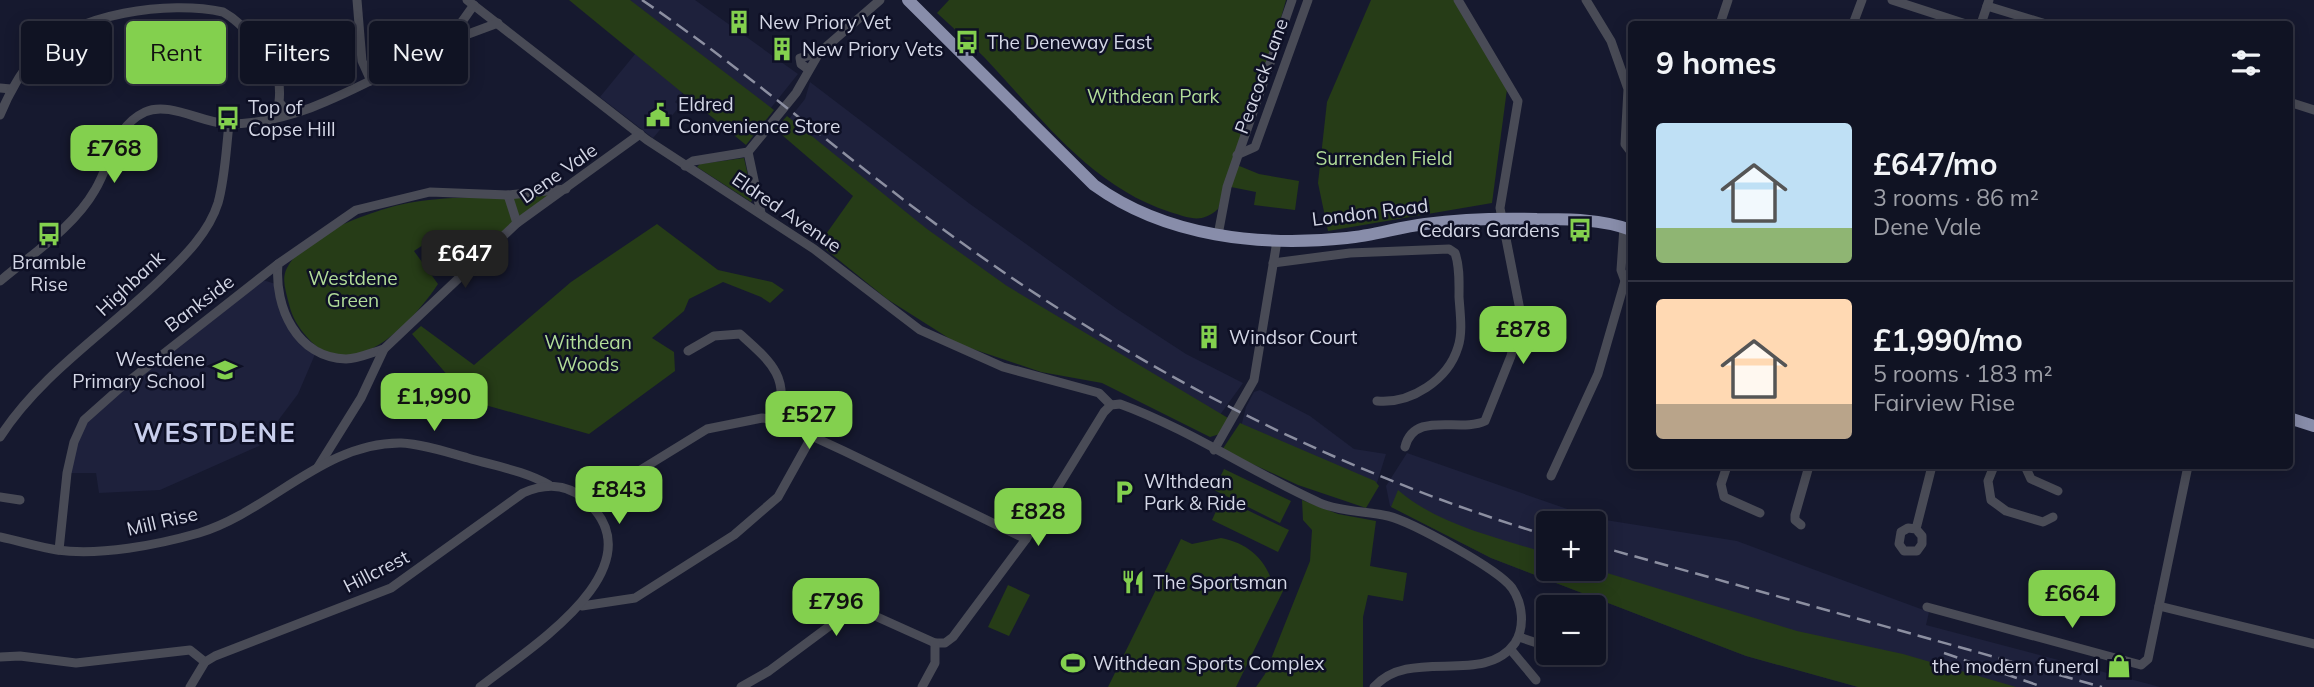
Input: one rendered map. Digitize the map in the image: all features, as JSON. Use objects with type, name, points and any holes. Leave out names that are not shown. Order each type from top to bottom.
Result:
[{"type":"highway","name":"London Road","points":[[908,0],[1094,186],[1140,213],[1217,235],[1277,241],[1349,238],[1426,223],[1500,219],[1580,220],[1627,228]]},
{"type":"highway","points":[[2293,419],[2314,426]]},
{"type":"street","points":[[215,0],[223,12]]},
{"type":"street","points":[[357,0],[362,61],[369,78]]},
{"type":"street","name":"Peacock Lane","points":[[1217,235],[1237,155],[1255,102],[1270,70],[1292,0]]},
{"type":"street","name":"Peacock Lane","points":[[1237,155],[1255,146],[1308,0]]},
{"type":"street","points":[[1405,447],[1410,433],[1421,427],[1479,424],[1487,418],[1511,356],[1521,314],[1500,219],[1518,100],[1458,0]]},
{"type":"street","points":[[1586,0],[1611,41],[1628,89],[1625,144],[1628,148]]},
{"type":"street","points":[[1721,21],[1728,0]]},
{"type":"street","points":[[1854,21],[1862,0]]},
{"type":"street","points":[[1892,0],[1956,21]]},
{"type":"street","points":[[685,166],[693,161],[748,152],[796,93],[819,54],[878,1]]},
{"type":"street","points":[[0,115],[11,89],[36,55],[81,22],[114,9],[143,4],[202,2],[223,12],[242,26],[274,66],[279,76],[279,102],[266,119]]},
{"type":"street","points":[[458,21],[471,3]]},
{"type":"street","name":"Eldred Avenue","points":[[471,3],[640,134],[685,166],[761,212],[814,249],[879,301],[938,341],[1003,367],[1099,393],[1111,405],[1130,408],[1324,505],[1391,517],[1502,577],[1513,590],[1520,605],[1518,637]]},
{"type":"street","points":[[1982,21],[1988,3],[2038,21]]},
{"type":"street","points":[[1931,13],[1934,21]]},
{"type":"street","points":[[468,34],[498,23]]},
{"type":"street","points":[[0,281],[73,218],[95,191],[116,139],[130,119],[149,110],[170,110],[193,118],[229,124],[266,119],[321,106],[369,82]]},
{"type":"street","points":[[0,88],[11,89]]},
{"type":"street","points":[[279,102],[289,114]]},
{"type":"street","points":[[2293,103],[2314,110]]},
{"type":"street","name":"Highbank","points":[[0,437],[38,390],[140,300],[183,258],[205,229],[218,204],[229,124]]},
{"type":"street","name":"Dene Vale","points":[[317,469],[361,398],[384,349],[517,223],[640,134]]},
{"type":"street","points":[[748,152],[761,212]]},
{"type":"street","name":"Bankside","points":[[59,550],[67,473],[74,442],[84,420],[159,356],[278,264],[356,210],[430,192],[508,195],[566,189]]},
{"type":"street","points":[[508,195],[517,223]]},
{"type":"street","points":[[1625,281],[1620,270],[1627,228]]},
{"type":"street","points":[[1212,449],[1254,380],[1277,241]]},
{"type":"street","points":[[1273,262],[1377,251],[1449,249],[1455,253],[1459,292],[1458,348],[1440,377],[1415,395],[1390,402],[1377,401]]},
{"type":"street","points":[[278,264],[276,284],[289,326],[316,352],[348,359],[384,349]]},
{"type":"street","points":[[1551,476],[1598,374],[1628,276]]},
{"type":"street","points":[[259,279],[276,284]]},
{"type":"street","points":[[688,351],[714,337],[740,334],[779,377],[783,394],[777,419]]},
{"type":"street","points":[[741,687],[769,671],[855,607],[935,643],[946,643],[1026,539],[1094,426],[1111,405]]},
{"type":"street","points":[[480,687],[582,606],[603,568],[608,549],[602,519],[596,509],[642,469],[707,429],[748,419],[777,419],[1026,539]]},
{"type":"street","points":[[582,606],[635,598],[734,535],[778,497],[812,436]]},
{"type":"street","points":[[335,440],[336,449],[345,456]]},
{"type":"street","name":"Mill Rise","points":[[0,537],[59,550],[133,548],[201,533],[261,504],[317,469],[362,448],[404,443],[563,487],[580,495],[596,509]]},
{"type":"street","points":[[1726,469],[1721,484],[1724,497],[1760,513]]},
{"type":"street","points":[[1801,525],[1795,520],[1795,514],[1808,469]]},
{"type":"street","points":[[1916,529],[1931,469]]},
{"type":"street","points":[[1993,469],[1988,481],[1991,500],[2006,511],[2043,523],[2053,517]]},
{"type":"street","points":[[2026,469],[2031,479],[2058,491]]},
{"type":"street","points":[[1927,607],[2141,665],[2148,659],[2187,469]]},
{"type":"street","points":[[520,473],[523,493]]},
{"type":"street","name":"Hillcrest","points":[[205,662],[391,588],[523,493],[548,485]]},
{"type":"street","points":[[0,497],[20,500]]},
{"type":"street","points":[[2159,606],[2314,644]]},
{"type":"street","points":[[1374,687],[1385,677],[1402,670],[1487,666],[1511,650],[1518,637],[1536,643]]},
{"type":"street","points":[[922,687],[934,663],[935,643]]},
{"type":"street","points":[[0,657],[20,656],[76,663],[190,650],[205,662],[190,687]]},
{"type":"street","points":[[1511,650],[1535,680]]},
{"type":"shaded area","points":[[604,0],[695,0],[798,74],[770,109]]},
{"type":"shaded area","points":[[636,53],[683,92],[675,102],[680,106],[653,138],[600,97]]},
{"type":"shaded area","points":[[810,82],[970,204],[1117,309],[1186,354],[1243,383],[1217,419],[996,300],[789,119],[805,99]]},
{"type":"shaded area","name":"Westdene Primary School","points":[[259,279],[276,284],[289,325],[316,352],[298,394],[259,446],[160,490],[99,493],[96,473],[67,473],[84,420]]},
{"type":"shaded area","points":[[1260,390],[1310,416],[1354,449],[1386,454],[1376,486],[1241,427],[1246,407],[1254,392]]},
{"type":"shaded area","points":[[1407,453],[1573,511],[1536,511],[1536,575],[1491,558],[1390,506],[1386,486]]},
{"type":"shaded area","points":[[1606,520],[1737,541],[1929,612],[1926,625],[2160,687],[1858,687],[1746,656],[1606,602],[1606,595],[1587,595],[1551,581],[1606,581]]},
{"type":"green space","points":[[569,0],[630,0],[774,110],[746,145]]},
{"type":"green space","name":"Withdean Park","points":[[949,0],[1286,0],[1266,71],[1218,209],[1201,218],[1189,218],[1170,212],[1141,200],[1091,167],[1046,125],[984,57],[937,13]]},
{"type":"green space","name":"Surrenden Field","points":[[1371,0],[1457,0],[1507,89],[1492,203],[1328,231],[1318,183],[1327,102]]},
{"type":"green space","points":[[787,116],[927,229],[1007,286],[1228,418],[1220,434],[1210,437],[1102,383],[1041,372],[958,344],[887,299],[819,244],[853,196],[775,129]]},
{"type":"green space","points":[[744,158],[753,198],[751,202],[697,167],[700,164]]},
{"type":"green space","points":[[1237,165],[1259,174],[1299,181],[1295,210],[1254,205],[1256,192],[1231,187]]},
{"type":"green space","name":"Westdene Green","points":[[551,194],[447,274],[423,245],[414,251],[438,284],[413,316],[380,344],[361,353],[343,356],[324,351],[298,326],[290,309],[284,277],[294,257],[329,231],[402,204],[444,199]]},
{"type":"green space","name":"Withdean Woods","points":[[657,224],[718,270],[772,282],[784,290],[770,303],[723,282],[689,299],[684,311],[652,338],[674,352],[675,371],[589,434],[446,394],[455,384],[412,334],[421,326],[474,365],[571,282]]},
{"type":"green space","points":[[1240,423],[1375,481],[1379,486],[1366,508],[1298,485],[1222,450]]},
{"type":"green space","points":[[1224,469],[1291,501],[1280,523],[1214,490]]},
{"type":"green space","points":[[1398,490],[1431,513],[1536,550],[1536,575],[1491,558],[1391,507]]},
{"type":"green space","points":[[1222,498],[1289,530],[1278,552],[1212,520]]},
{"type":"green space","points":[[1302,500],[1338,514],[1376,521],[1370,566],[1407,573],[1403,601],[1368,595],[1363,617],[1363,687],[1256,687],[1265,674],[1310,561],[1312,530],[1303,520]]},
{"type":"green space","points":[[1221,538],[1254,553],[1270,575],[1273,584],[1284,589],[1236,687],[1108,687],[1181,539],[1192,544]]},
{"type":"green space","points":[[1606,573],[1797,631],[1903,654],[2016,687],[1858,687],[1746,656],[1606,602],[1606,595],[1587,595],[1551,581],[1606,581]]},
{"type":"green space","points":[[1008,585],[1030,595],[1009,636],[988,627]]},
{"type":"railway","points":[[642,0],[725,60],[927,218],[1036,294],[1105,337],[1247,416],[1320,450],[1395,482],[1536,532]]},
{"type":"railway","points":[[1606,548],[2102,687]]},
{"type":"railway","points":[[1944,653],[2043,687]]},
{"type":"place","name":"New Priory Vet","points":[[739,22]]},
{"type":"place","name":"The Deneway East","points":[[967,42]]},
{"type":"place","name":"New Priory Vets","points":[[782,49]]},
{"type":"place","name":"Eldred Convenience Store","points":[[658,115]]},
{"type":"place","name":"Top of Copse Hill","points":[[228,118]]},
{"type":"place","name":"Cedars Gardens","points":[[1580,230]]},
{"type":"place","name":"Bramble Rise","points":[[49,234]]},
{"type":"place","name":"Windsor Court","points":[[1209,337]]},
{"type":"place","name":"Westdene Primary School","points":[[225,370]]},
{"type":"place","name":"WIthdean Park & Ride","points":[[1124,492]]},
{"type":"place","name":"The Sportsman","points":[[1133,582]]},
{"type":"place","name":"Withdean Sports Complex","points":[[1073,663]]},
{"type":"place","name":"the modern funeral","points":[[2119,666]]},
{"type":"district","name":"WESTDENE","points":[[215,433]]}]
